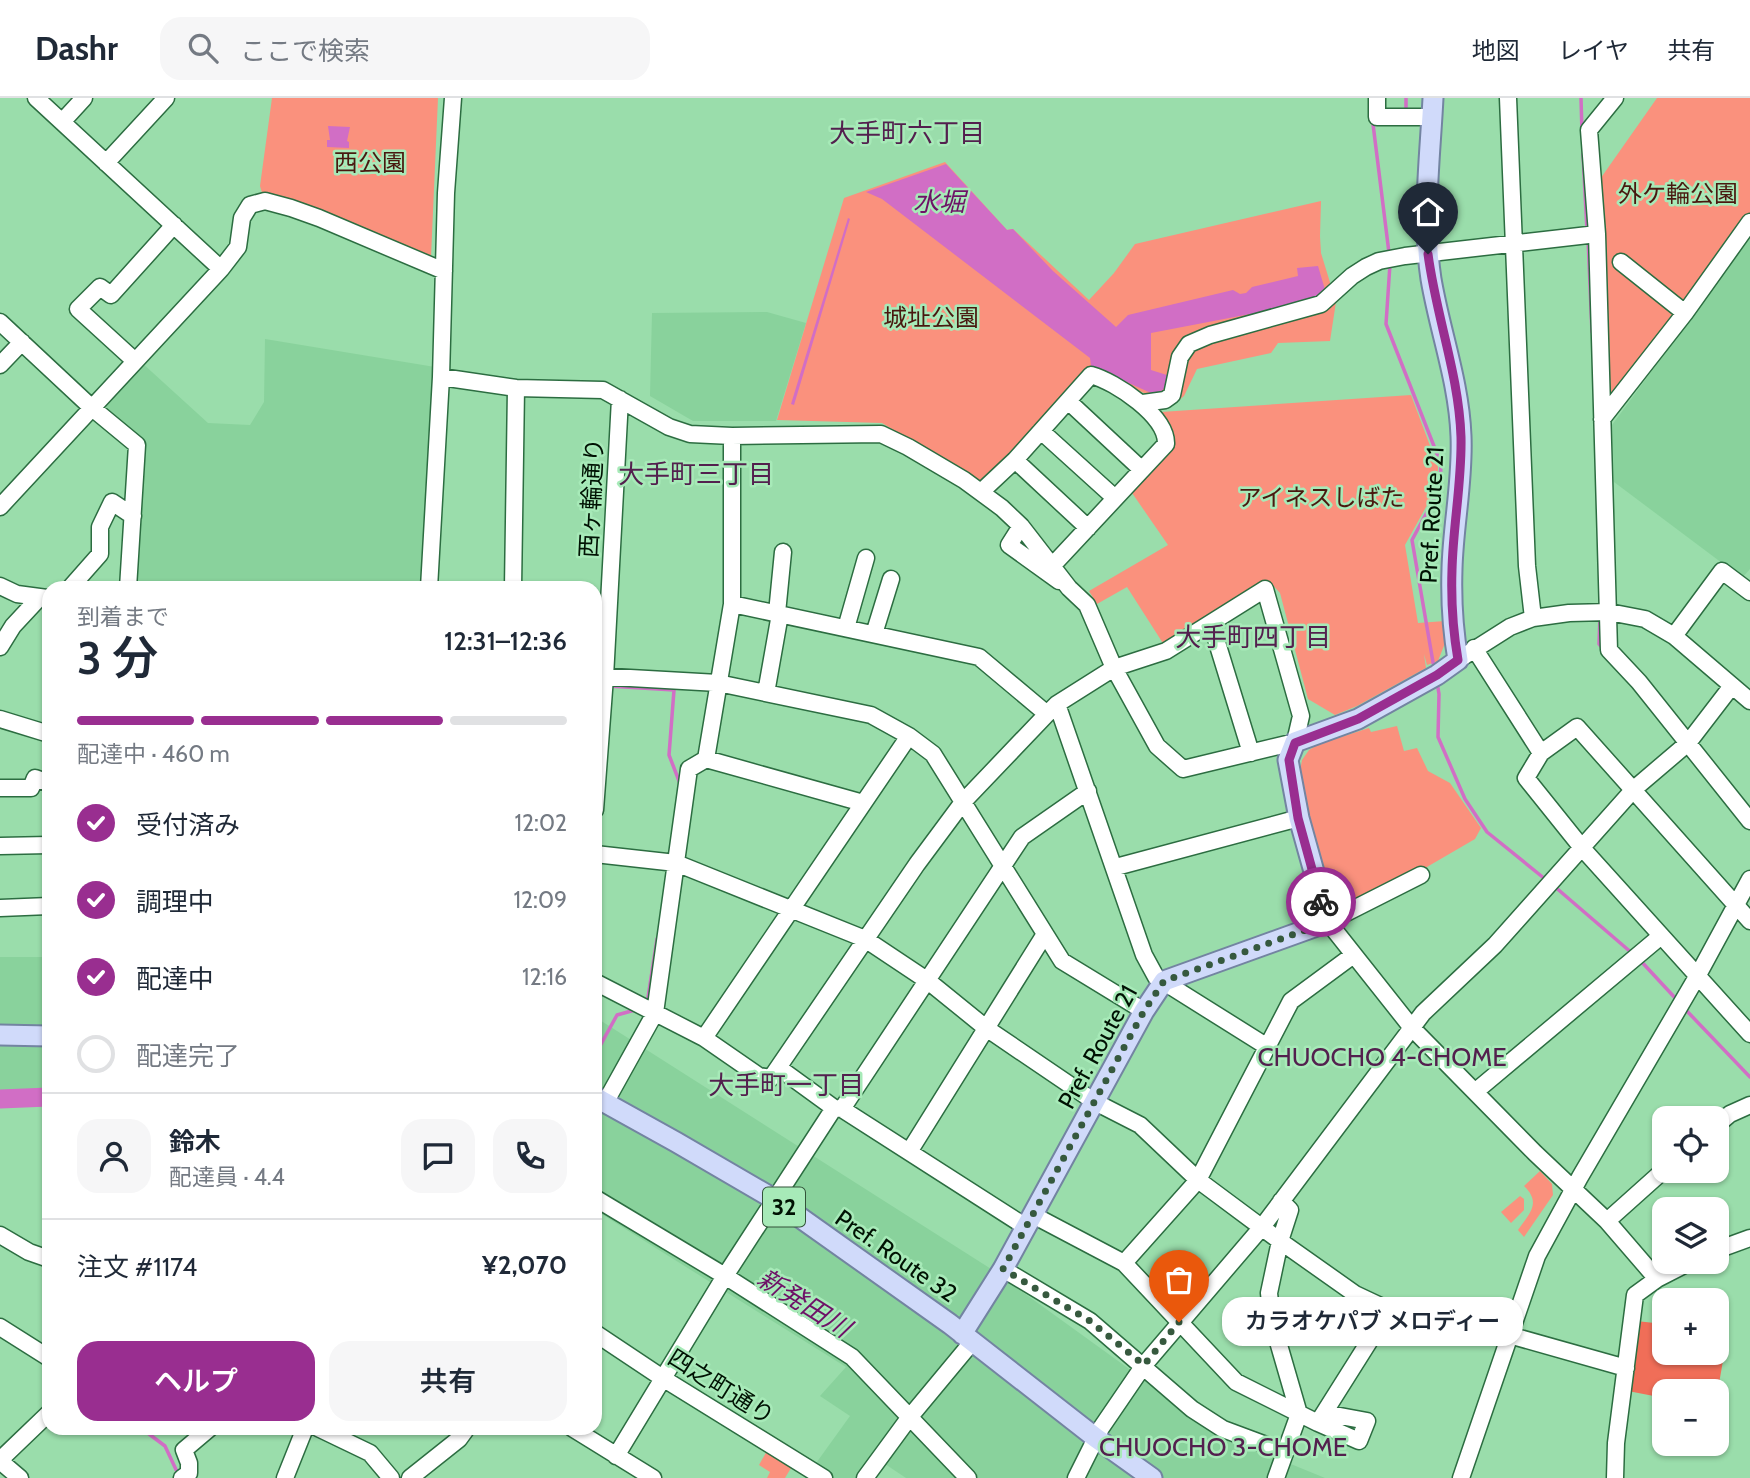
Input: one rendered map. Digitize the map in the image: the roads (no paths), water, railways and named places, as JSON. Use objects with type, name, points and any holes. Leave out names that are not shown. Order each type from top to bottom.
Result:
[{"type":"main road","name":"Pref. Route 21","points":[[1432,108],[1428,254],[1437,308],[1458,395],[1460,427],[1460,477],[1452,569],[1454,639],[1458,660]]},
{"type":"main road","points":[[1328,922],[1298,818],[1289,760],[1295,743],[1358,719],[1437,675],[1458,660]]},
{"type":"main road","name":"Pref. Route 21","points":[[967,1338],[1144,1011],[1164,981],[1328,922]]},
{"type":"main road","points":[[0,1035],[42,1036]]},
{"type":"main road","name":"Pref. Route 32","points":[[602,1104],[774,1199],[967,1338],[1152,1478]]},
{"type":"street","points":[[36,98],[221,269]]},
{"type":"street","points":[[62,122],[84,98]]},
{"type":"street","points":[[106,163],[166,98]]},
{"type":"street","points":[[429,581],[453,98]]},
{"type":"street","points":[[1377,98],[1377,117],[1432,108]]},
{"type":"street","points":[[1508,98],[1527,566],[1533,618]]},
{"type":"street","points":[[1615,98],[1589,130],[1597,234],[1609,650],[1639,682],[1750,821]]},
{"type":"street","points":[[0,507],[221,269],[238,247],[242,218],[255,202],[265,201],[319,218],[443,271]]},
{"type":"street","points":[[1602,419],[1685,313],[1750,222]]},
{"type":"street","points":[[135,361],[78,309],[100,287],[111,295],[174,225]]},
{"type":"street","points":[[1143,404],[1165,400],[1172,395],[1180,357],[1195,341],[1321,304],[1352,276],[1379,261],[1597,234]]},
{"type":"street","points":[[1621,262],[1685,313]]},
{"type":"street","points":[[0,322],[91,407],[137,445],[128,581]]},
{"type":"street","points":[[0,365],[22,342]]},
{"type":"street","points":[[981,492],[1015,460],[1091,375],[1100,377],[1143,404],[1166,437],[1166,444],[1053,565]]},
{"type":"street","points":[[441,377],[516,388],[603,390],[669,427],[690,434],[881,434],[908,447],[981,492],[1021,526],[1069,588]]},
{"type":"street","points":[[513,581],[516,388]]},
{"type":"street","name":"西ヶ輪通り","points":[[602,648],[620,398]]},
{"type":"street","points":[[1068,401],[1142,469]]},
{"type":"street","points":[[1041,431],[1115,498]]},
{"type":"street","points":[[706,759],[732,604],[732,436]]},
{"type":"street","points":[[1015,460],[1088,528]]},
{"type":"street","points":[[76,581],[100,554],[100,527],[112,502],[133,516]]},
{"type":"street","points":[[602,986],[704,1038],[759,1076],[771,1078],[865,939],[963,802],[1052,709],[1114,668],[1166,650],[1265,590],[1301,716],[1295,743],[1183,769],[1157,746],[1114,668],[1087,605],[1069,588],[1009,545],[1021,526]]},
{"type":"street","points":[[766,693],[778,614],[783,552]]},
{"type":"street","points":[[846,628],[866,558]]},
{"type":"street","points":[[1674,636],[1722,571],[1750,592]]},
{"type":"street","points":[[874,634],[891,579]]},
{"type":"street","points":[[0,586],[17,594],[42,598]]},
{"type":"street","points":[[0,647],[13,626],[42,601]]},
{"type":"street","points":[[732,604],[979,657],[1052,709],[1088,791],[1144,955],[1156,977],[1266,1046]]},
{"type":"street","points":[[1458,660],[1510,627],[1533,618],[1569,613],[1609,612],[1644,619],[1674,636],[1750,701]]},
{"type":"street","points":[[1211,622],[1251,753]]},
{"type":"street","points":[[1475,648],[1541,753]]},
{"type":"street","points":[[602,676],[718,682],[871,715],[909,736],[933,754],[1062,961],[1144,1011]]},
{"type":"street","points":[[1076,1478],[1096,1438],[1144,1365],[1262,1227],[1423,1013],[1495,945],[1634,789],[1688,743],[1731,687]]},
{"type":"street","points":[[0,719],[42,732]]},
{"type":"street","points":[[1750,921],[1577,727],[1541,753],[1526,778],[1583,849],[1750,1034]]},
{"type":"street","points":[[704,1038],[909,736]]},
{"type":"street","points":[[602,1097],[655,1013],[689,769],[706,759],[863,803]]},
{"type":"street","points":[[0,788],[31,788],[35,778],[42,780]]},
{"type":"street","points":[[616,1456],[774,1199],[928,981],[1021,837],[1088,791]]},
{"type":"street","points":[[1116,867],[1298,818]]},
{"type":"street","points":[[0,846],[42,845]]},
{"type":"street","points":[[602,855],[676,863],[865,939],[928,981],[986,1028],[1095,1102],[1140,1125],[1198,1180],[1355,1294],[1389,1310],[1431,1312],[1626,1368]]},
{"type":"street","points":[[1421,875],[1328,922],[1352,956],[1412,1028],[1535,1153],[1607,1221],[1657,1279]]},
{"type":"street","points":[[1461,1478],[1537,1256],[1750,879]]},
{"type":"street","points":[[0,908],[42,906]]},
{"type":"street","points":[[909,1152],[1045,934]]},
{"type":"street","points":[[1476,1091],[1661,936]]},
{"type":"street","points":[[1124,1263],[1198,1180],[1291,1001],[1352,956]]},
{"type":"street","points":[[779,1068],[838,1109],[1029,1221],[1124,1263],[1236,1382],[1299,1414],[1321,1418],[1389,1310]]},
{"type":"street","points":[[1729,1115],[1750,1105]]},
{"type":"street","points":[[1607,1221],[1652,1181]]},
{"type":"street","points":[[1276,1478],[1299,1414],[1272,1321],[1269,1293],[1290,1210],[1281,1201]]},
{"type":"street","points":[[602,1202],[723,1280],[852,1357],[906,1422],[968,1478]]},
{"type":"street","points":[[0,1235],[42,1257]]},
{"type":"street","points":[[1729,1246],[1750,1238]]},
{"type":"street","points":[[1003,1269],[1090,1321],[1192,1409],[1223,1429],[1285,1452]]},
{"type":"street","points":[[1615,1478],[1635,1295],[1667,1274]]},
{"type":"street","points":[[0,1327],[42,1354]]},
{"type":"street","name":"四之町通り","points":[[602,1338],[824,1478]]},
{"type":"street","points":[[865,1478],[967,1338]]},
{"type":"street","points":[[1346,1350],[1366,1360]]},
{"type":"street","points":[[20,1478],[0,1461],[42,1420]]},
{"type":"street","points":[[182,1478],[189,1473],[190,1463],[184,1450],[201,1435]]},
{"type":"street","points":[[291,1475],[299,1435]]},
{"type":"street","points":[[332,1435],[370,1453],[391,1478]]},
{"type":"street","points":[[410,1478],[462,1435]]},
{"type":"street","points":[[583,1435],[653,1478]]},
{"type":"water","points":[[328,126],[350,127],[347,141],[349,148],[327,147],[327,140],[330,140]]},
{"type":"water","name":"水堀","points":[[946,164],[1007,230],[1013,229],[1053,271],[1116,327],[1128,315],[1233,290],[1240,294],[1246,293],[1252,287],[1298,276],[1297,268],[1318,266],[1326,293],[1317,300],[1255,317],[1250,314],[1151,333],[1151,370],[1170,376],[1169,384],[1159,393],[1151,393],[1091,366],[1090,358],[882,199],[866,192]]},
{"type":"water","points":[[848,218],[850,219],[794,405],[791,404]]},
{"type":"waterway","points":[[1406,98],[1406,112]]},
{"type":"waterway","points":[[1581,98],[1582,133]]},
{"type":"waterway","points":[[1373,124],[1389,253]]},
{"type":"waterway","points":[[1583,154],[1587,231]]},
{"type":"waterway","points":[[1588,238],[1592,332]]},
{"type":"waterway","points":[[1390,264],[1386,324],[1441,464],[1440,488],[1412,540],[1434,668]]},
{"type":"waterway","points":[[1600,616],[1599,644],[1603,649]]},
{"type":"waterway","points":[[1437,682],[1438,737],[1465,799],[1487,832],[1545,879]]},
{"type":"waterway","points":[[608,686],[674,690],[669,755],[681,786]]},
{"type":"waterway","points":[[1554,886],[1633,954]]},
{"type":"waterway","points":[[647,1004],[657,939]]},
{"type":"waterway","points":[[1639,959],[1677,1000]]},
{"type":"waterway","points":[[1684,1008],[1750,1077]]},
{"type":"waterway","points":[[602,1042],[617,1015],[635,1010]]},
{"type":"waterway","name":"新発田川","points":[[0,1099],[42,1097]]},
{"type":"waterway","points":[[150,1435],[165,1446],[179,1476]]},
{"type":"place","name":"カラオケパブ メロディー","points":[[1179,1322]]},
{"type":"district","name":"大手町六丁目","points":[[907,133]]},
{"type":"district","name":"大手町三丁目","points":[[696,474]]},
{"type":"district","name":"大手町四丁目","points":[[1253,637]]},
{"type":"district","name":"CHUOCHO 4-CHOME","points":[[1382,1057]]},
{"type":"district","name":"大手町一丁目","points":[[786,1085]]},
{"type":"district","name":"CHUOCHO 3-CHOME","points":[[1223,1447]]},
{"type":"park label","name":"西公園","points":[[370,163]]},
{"type":"park label","name":"外ケ輪公園","points":[[1678,194]]},
{"type":"park label","name":"城址公園","points":[[931,318]]},
{"type":"park label","name":"アイネスしばた","points":[[1321,498]]}]
